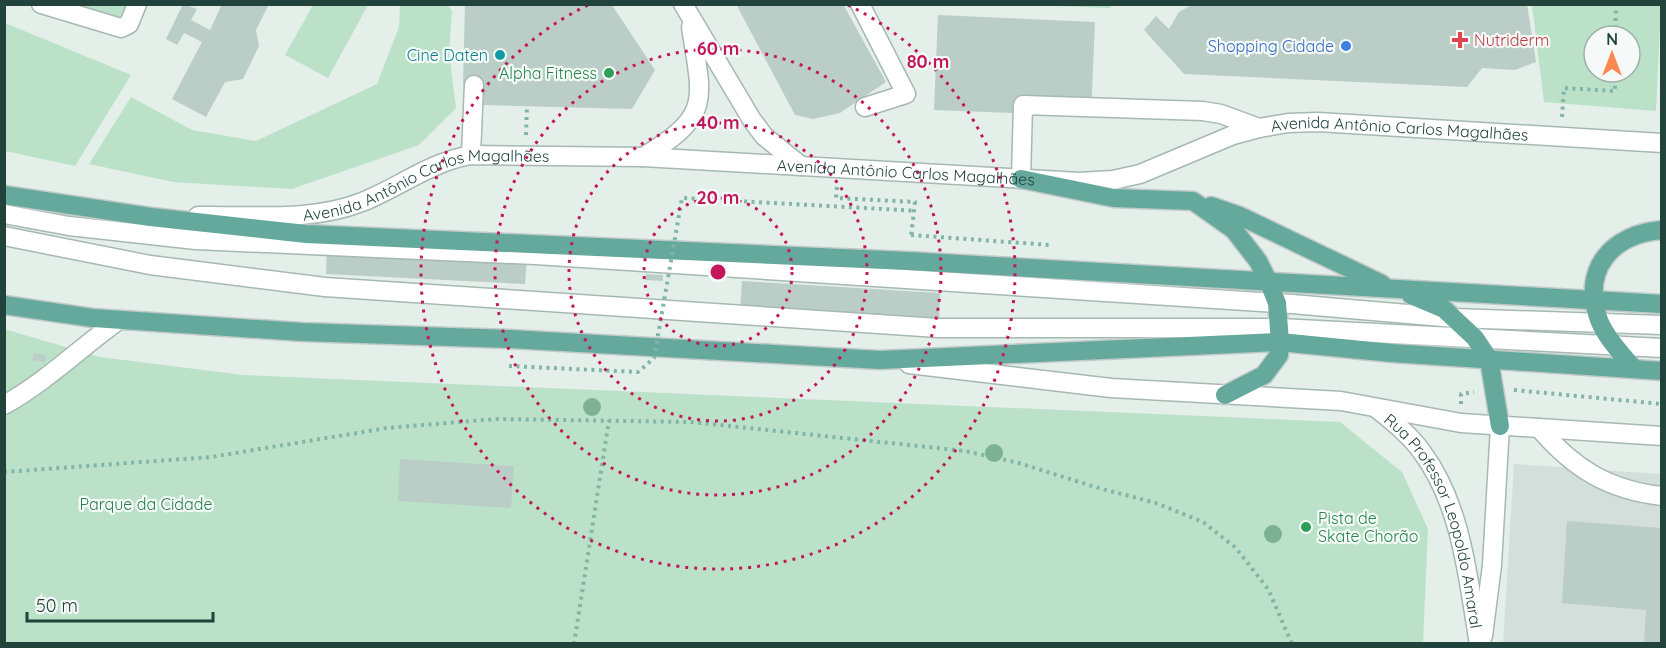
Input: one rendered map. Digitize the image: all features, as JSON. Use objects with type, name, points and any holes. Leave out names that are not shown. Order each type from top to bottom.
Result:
[{"type":"main road","points":[[1021,179],[1103,196],[1193,201],[1240,216],[1393,289],[1444,309],[1475,338],[1489,359],[1496,389],[1500,426]]},
{"type":"main road","name":"Avenida Antônio Carlos Magalhães","points":[[4,195],[151,217],[306,234],[908,261],[1662,304]]},
{"type":"main road","points":[[1193,201],[1234,231],[1258,261],[1277,303],[1280,355],[1264,375],[1225,395]]},
{"type":"main road","points":[[1634,369],[1615,346],[1600,321],[1594,300],[1595,276],[1610,250],[1621,241],[1662,230]]},
{"type":"main road","points":[[4,306],[119,320],[302,332],[510,339],[880,360],[1280,335],[1489,359],[1662,371]]},
{"type":"street","points":[[41,4],[121,28],[129,24],[137,4]]},
{"type":"street","points":[[860,4],[906,94],[865,107]]},
{"type":"street","points":[[643,157],[688,126],[700,95],[699,76],[686,10]]},
{"type":"street","points":[[686,10],[752,120],[764,135],[801,166]]},
{"type":"street","points":[[471,155],[474,84]]},
{"type":"street","points":[[1021,179],[1023,105],[1203,111],[1221,114],[1259,128]]},
{"type":"street","name":"Avenida Antônio Carlos Magalhães","points":[[151,217],[312,214],[361,202],[449,159],[471,155],[643,157],[1079,182],[1113,180],[1140,174],[1233,135],[1288,123],[1318,122],[1561,135],[1662,143]]},
{"type":"street","points":[[4,214],[69,226],[196,240],[535,255],[1277,303],[1454,318],[1600,321],[1662,325]]},
{"type":"street","points":[[4,236],[150,266],[325,287],[938,328],[1475,338],[1662,348]]},
{"type":"street","points":[[4,405],[29,391],[73,359],[90,342],[119,320]]},
{"type":"street","points":[[880,360],[1111,388],[1341,401],[1461,423],[1662,436]]},
{"type":"street","name":"Rua Professor Leopoldo Amaral","points":[[1375,406],[1422,452],[1440,483],[1455,521],[1480,644]]},
{"type":"street","name":"Rua Professor Leopoldo Amaral","points":[[1480,644],[1492,565],[1500,426]]},
{"type":"street","points":[[1539,428],[1561,454],[1605,481],[1624,489],[1662,496]]},
{"type":"path","points":[[1616,4],[1616,24]]},
{"type":"path","points":[[1561,135],[1564,88],[1615,91],[1615,84]]},
{"type":"path","points":[[526,155],[527,106]]},
{"type":"path","points":[[838,168],[836,198],[915,202],[908,261]]},
{"type":"path","points":[[509,366],[638,372],[654,358],[682,198],[914,211]]},
{"type":"path","points":[[1461,423],[1461,394],[1496,389],[1662,404]]},
{"type":"path","points":[[4,472],[211,457],[387,428],[496,419],[692,422],[965,451],[1019,463],[1095,488],[1156,503],[1203,522],[1236,548],[1268,589],[1292,644]]},
{"type":"path","points":[[574,644],[609,420]]},
{"type":"shaded area","points":[[1514,464],[1661,474],[1661,643],[1503,644]]},
{"type":"green space","points":[[65,5],[125,5],[123,15],[116,19]]},
{"type":"green space","points":[[313,5],[368,5],[328,78],[285,55]]},
{"type":"green space","points":[[400,5],[448,5],[452,11],[449,53],[456,108],[419,145],[292,189],[173,182],[89,164],[131,97],[192,130],[256,141],[377,84],[399,27]]},
{"type":"green space","points":[[1032,5],[1113,5],[1109,8]]},
{"type":"green space","points":[[1532,5],[1661,5],[1656,111],[1544,102]]},
{"type":"green space","points":[[5,23],[131,75],[75,166],[5,151]]},
{"type":"green space","name":"Parque da Cidade","points":[[4,329],[100,357],[243,375],[1340,422],[1402,472],[1428,529],[1423,643],[5,643]]},
{"type":"building","points":[[183,4],[197,9],[191,20],[210,30],[222,4],[269,4],[256,30],[259,46],[243,79],[225,82],[206,117],[172,99],[202,42],[184,33],[177,45],[166,39]]},
{"type":"building","points":[[736,4],[843,4],[886,82],[840,113],[813,119],[795,115]]},
{"type":"building","name":"Shopping Cidade","points":[[1193,4],[1527,4],[1536,62],[1515,70],[1482,68],[1467,87],[1184,74],[1144,30],[1156,16],[1169,29],[1179,12]]},
{"type":"building","points":[[465,5],[612,5],[655,70],[632,109],[483,105],[483,85],[463,85]]},
{"type":"building","points":[[938,15],[1095,22],[1091,116],[934,110]]},
{"type":"building","points":[[327,247],[527,257],[525,284],[326,274]]},
{"type":"building","points":[[646,274],[663,275],[663,281],[645,280]]},
{"type":"building","points":[[742,281],[940,293],[939,322],[740,310]]},
{"type":"building","points":[[34,353],[46,355],[45,362],[32,360]]},
{"type":"building","points":[[400,459],[514,466],[511,508],[398,501]]},
{"type":"building","points":[[1567,521],[1662,528],[1662,644],[1644,644],[1646,610],[1562,603]]},
{"type":"place","name":"Nutriderm","points":[[1460,40]]},
{"type":"place","name":"Shopping Cidade","points":[[1346,46]]},
{"type":"place","name":"Cine Daten","points":[[500,55]]},
{"type":"place","name":"Alpha Fitness","points":[[609,73]]},
{"type":"place","name":"Pista de Skate Chorão","points":[[1306,527]]}]
